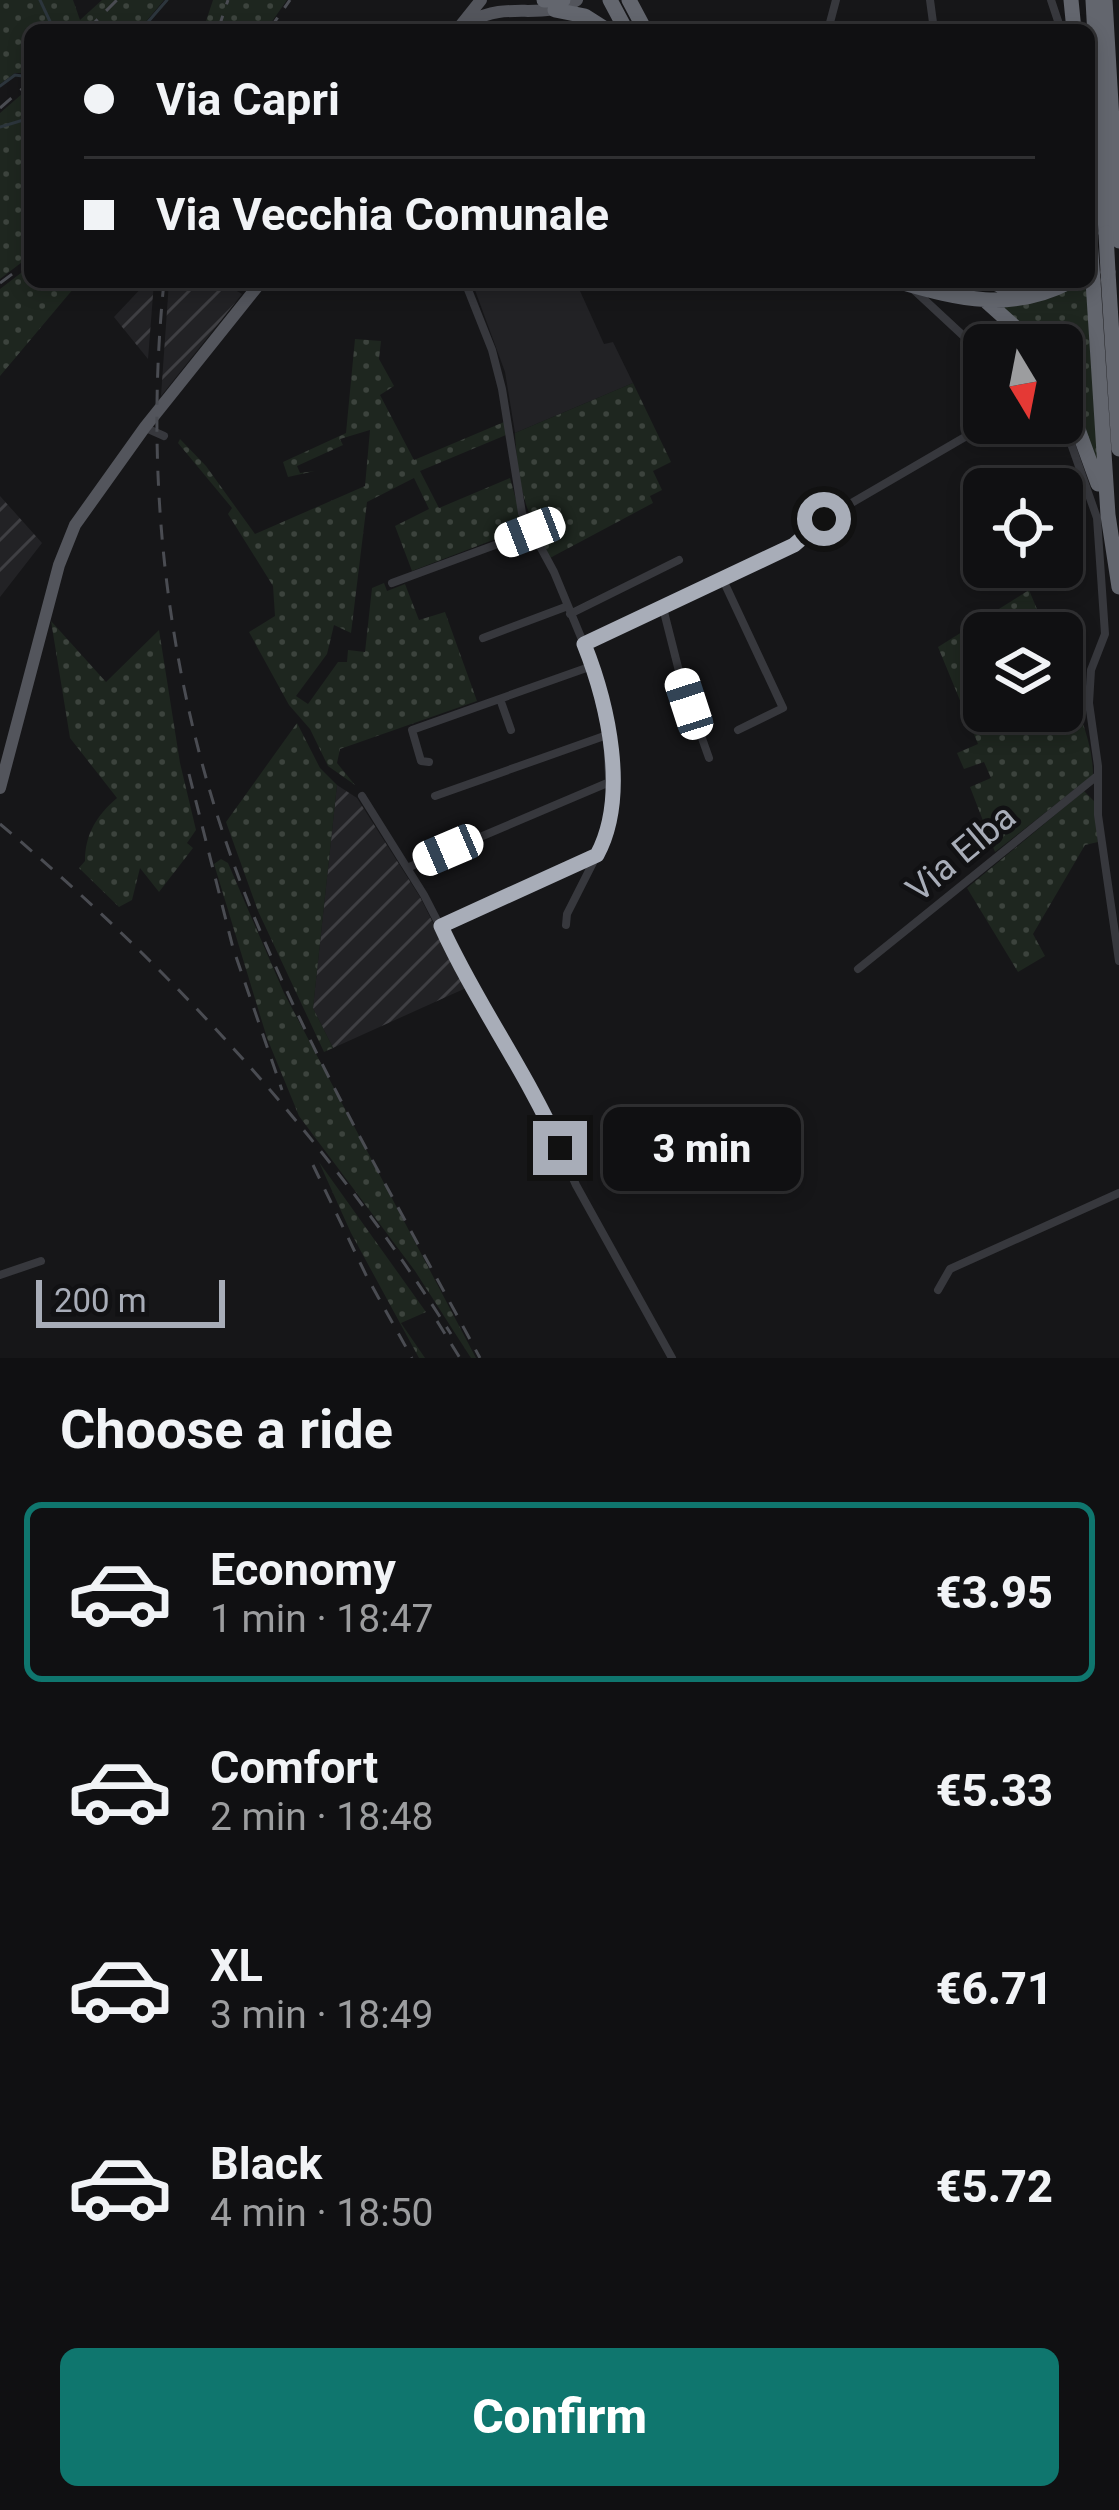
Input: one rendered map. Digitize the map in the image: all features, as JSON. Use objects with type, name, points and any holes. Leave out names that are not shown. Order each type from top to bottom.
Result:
[{"type":"highway","points":[[1110,0],[1112,239],[1108,272],[1119,448]]},
{"type":"highway","points":[[554,3],[598,24]]},
{"type":"highway","points":[[1095,36],[1102,163]]},
{"type":"highway","points":[[1095,106],[1112,239]]},
{"type":"highway","points":[[926,288],[987,302],[1035,297],[1055,288]]},
{"type":"highway","points":[[957,288],[977,293],[1033,288]]},
{"type":"highway","points":[[1006,288],[1017,293]]},
{"type":"highway","points":[[1091,288],[1108,515],[1119,587]]},
{"type":"highway","points":[[987,302],[1012,324]]},
{"type":"highway","points":[[1083,444],[1108,515]]},
{"type":"main road","points":[[471,24],[498,8],[578,0]]},
{"type":"main road","points":[[0,788],[67,543],[88,505],[145,428],[256,288]]},
{"type":"street","points":[[467,288],[500,367],[515,482],[530,532],[554,572],[584,644],[607,735],[611,818],[566,925]]},
{"type":"street","points":[[909,288],[963,337]]},
{"type":"street","points":[[145,428],[164,436]]},
{"type":"street","points":[[584,644],[794,545],[824,519],[963,438]]},
{"type":"street","points":[[1071,444],[1097,518],[1105,634],[1091,670],[1088,703],[1119,961]]},
{"type":"street","points":[[392,584],[530,532]]},
{"type":"street","points":[[483,638],[569,610],[679,560]]},
{"type":"street","points":[[723,580],[783,708],[738,730]]},
{"type":"street","points":[[663,608],[681,679],[709,758]]},
{"type":"street","points":[[429,762],[421,761],[412,730],[592,666]]},
{"type":"street","points":[[500,699],[511,730]]},
{"type":"street","points":[[435,796],[607,735]]},
{"type":"street","name":"Via Elba","points":[[858,969],[1097,776]]},
{"type":"street","points":[[407,868],[612,781]]},
{"type":"street","points":[[362,796],[441,926],[672,1358]]},
{"type":"street","points":[[441,926],[597,855]]},
{"type":"street","points":[[938,1290],[950,1269],[1119,1193]]},
{"type":"street","points":[[0,1275],[41,1261]]},
{"type":"shaded area","points":[[0,0],[73,0],[80,20],[102,0],[164,0],[144,24],[24,24],[24,73],[15,73],[0,84]]},
{"type":"shaded area","points":[[213,0],[287,0],[270,24],[205,24]]},
{"type":"shaded area","points":[[24,92],[24,261],[0,279],[0,113]]},
{"type":"shaded area","points":[[24,271],[24,288],[74,288],[0,376],[0,289]]},
{"type":"shaded area","points":[[141,288],[154,288],[148,359],[114,317]]},
{"type":"shaded area","points":[[169,288],[232,288],[242,294],[161,396]]},
{"type":"shaded area","points":[[474,288],[579,288],[604,344],[613,342],[633,383],[515,433],[505,372]]},
{"type":"shaded area","points":[[1068,288],[1088,288],[1100,464],[1095,465],[1083,434],[1083,324],[1017,324],[1001,308],[1051,298]]},
{"type":"shaded area","points":[[355,339],[381,341],[379,359],[394,386],[380,395],[414,460],[504,422],[506,435],[420,471],[439,508],[510,478],[524,528],[412,571],[395,526],[429,509],[414,478],[367,502],[351,633],[334,625],[327,654],[296,696],[308,704],[338,662],[347,662],[348,650],[365,652],[372,588],[384,583],[387,591],[405,584],[419,620],[445,612],[477,701],[340,749],[337,763],[355,785],[328,766],[249,632],[275,616],[273,586],[228,514],[232,508],[178,443],[180,439],[206,466],[255,534],[365,486],[370,430],[340,439],[343,445],[297,466],[300,473],[315,471],[288,477],[283,462],[346,433]]},
{"type":"shaded area","points":[[633,383],[671,462],[653,471],[662,490],[650,496],[653,503],[550,558],[524,498],[515,433]]},
{"type":"shaded area","points":[[0,496],[42,543],[0,597]]},
{"type":"shaded area","points":[[1029,590],[1038,612],[994,612]]},
{"type":"shaded area","points":[[51,621],[106,682],[159,630],[196,830],[187,843],[193,848],[159,892],[140,868],[132,900],[119,907],[79,868],[94,826],[117,798],[70,738]]},
{"type":"shaded area","points":[[963,631],[963,708],[938,647]]},
{"type":"shaded area","points":[[297,723],[320,768],[337,785],[313,1008],[333,1048],[324,1052],[258,911],[226,822]]},
{"type":"shaded area","points":[[1083,724],[1093,775],[995,852],[970,787],[991,778],[984,762],[964,769],[957,753],[978,744],[973,732],[1083,732]]},
{"type":"shaded area","points":[[337,785],[357,798],[420,897],[466,988],[333,1048],[313,1008]]},
{"type":"shaded area","points":[[1084,791],[1094,801],[1098,842],[1085,845],[1033,934],[1045,956],[1018,972],[967,888]]},
{"type":"shaded area","points":[[221,859],[228,863],[284,993],[476,1358],[471,1358],[415,1271],[299,1116],[267,1038],[214,864]]},
{"type":"shaded area","points":[[319,1162],[426,1312],[401,1323],[425,1358],[419,1358],[351,1233]]},
{"type":"waterway","points":[[40,0],[51,24]]},
{"type":"waterway","points":[[146,24],[167,0]]},
{"type":"waterway","points":[[0,86],[15,75],[24,76]]},
{"type":"waterway","points":[[0,127],[24,120]]},
{"type":"railway","points":[[93,24],[117,0]]},
{"type":"railway","points":[[220,24],[228,0]]},
{"type":"railway","points":[[273,24],[290,0]]},
{"type":"railway","points":[[0,108],[24,87]]},
{"type":"railway","points":[[0,283],[24,265]]},
{"type":"railway","points":[[164,288],[157,443],[161,523],[169,603],[201,761],[253,914],[304,1027],[480,1358]]},
{"type":"railway","points":[[189,774],[233,948],[282,1090]]},
{"type":"railway","points":[[0,824],[127,939],[245,1062],[354,1194],[451,1334]]},
{"type":"railway","points":[[313,1165],[412,1358]]},
{"type":"railway","points":[[437,1321],[460,1358]]},
{"type":"route","points":[[560,1148],[441,926],[597,855],[611,818],[612,781],[600,694],[584,644],[794,545],[824,519]]}]
